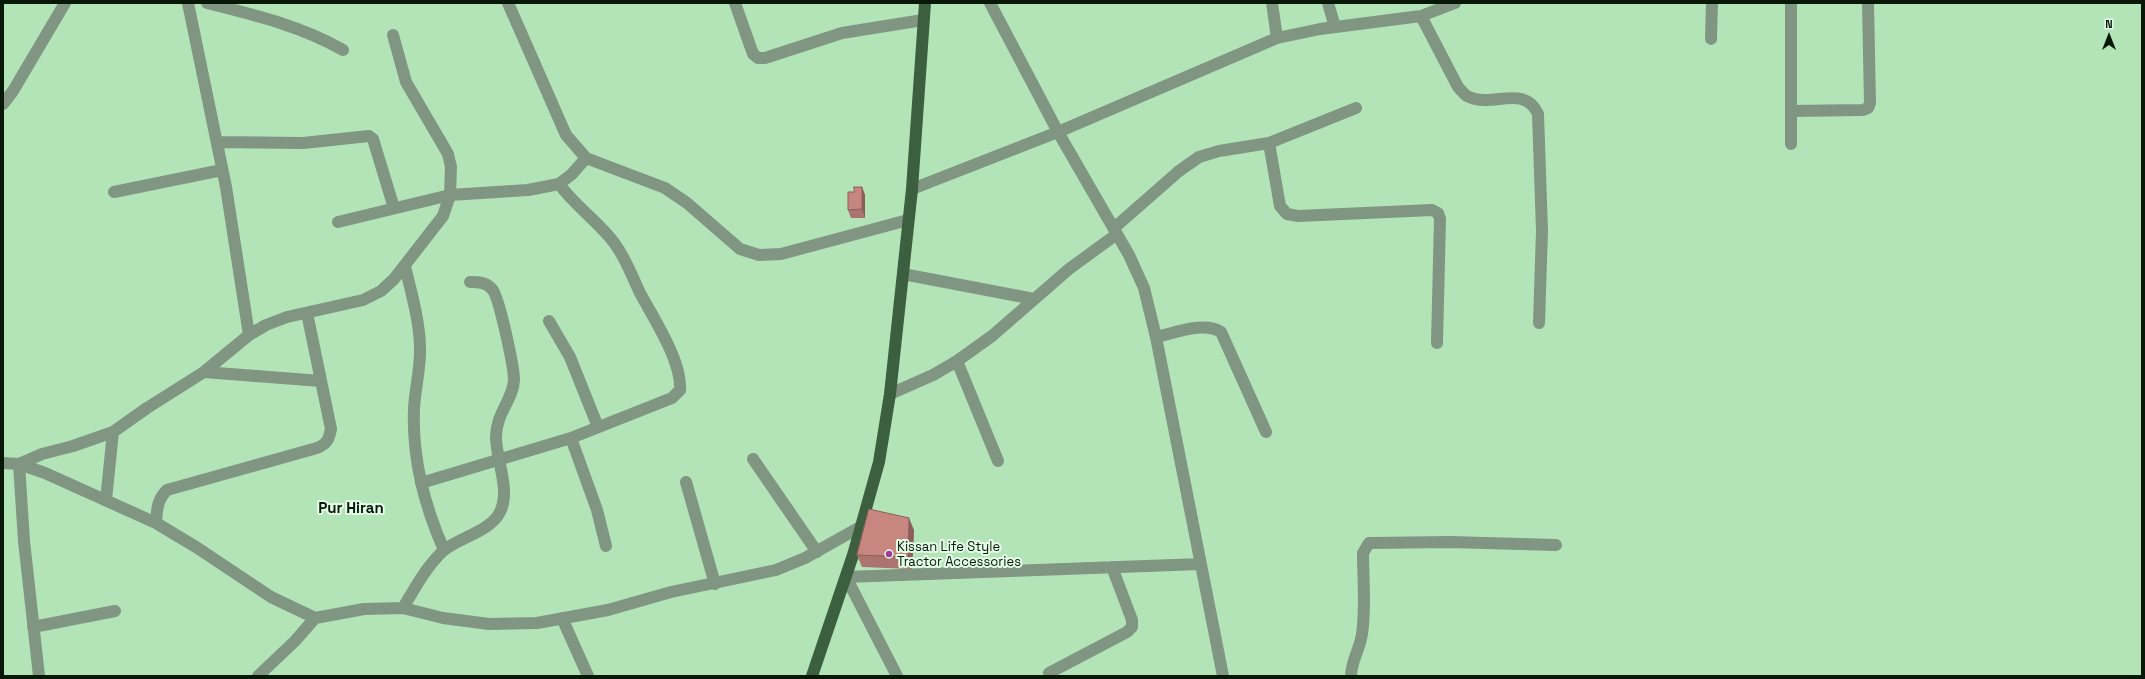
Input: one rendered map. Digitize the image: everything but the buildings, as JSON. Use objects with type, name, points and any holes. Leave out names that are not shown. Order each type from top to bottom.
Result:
[{"type":"main road","points":[[812,676],[846,577],[880,462],[890,394],[912,188],[926,3]]},
{"type":"street","points":[[188,3],[217,142],[237,251],[249,335]]},
{"type":"street","points":[[207,3],[295,27],[321,37],[344,50]]},
{"type":"street","points":[[508,3],[566,135],[586,158],[665,188],[687,203],[740,249],[759,255],[781,254],[908,220]]},
{"type":"street","points":[[735,3],[753,54],[758,58],[765,58],[842,34],[924,20]]},
{"type":"street","points":[[990,3],[1058,132],[1116,231],[1144,288],[1156,337],[1223,676]]},
{"type":"street","points":[[1272,3],[1277,38]]},
{"type":"street","points":[[1328,3],[1335,27]]},
{"type":"street","points":[[912,188],[1058,132],[1277,38],[1335,27],[1421,16],[1455,3]]},
{"type":"street","points":[[1711,38],[1712,3]]},
{"type":"street","points":[[1791,3],[1791,144]]},
{"type":"street","points":[[1791,111],[1863,110],[1868,108],[1870,102],[1868,3]]},
{"type":"street","points":[[3,104],[13,91],[63,4]]},
{"type":"street","points":[[1421,16],[1458,87],[1467,96],[1479,99],[1526,99],[1534,105],[1538,114],[1542,231],[1539,323]]},
{"type":"street","points":[[20,464],[42,454],[87,442],[113,432],[147,408],[204,372],[249,335],[266,325],[307,313],[363,300],[381,292],[405,266],[443,216],[450,195],[451,167],[448,154],[406,82],[393,35]]},
{"type":"street","points":[[890,394],[933,375],[958,361],[992,336],[1116,231],[1179,171],[1199,157],[1219,151],[1269,143],[1356,108]]},
{"type":"street","points":[[217,142],[303,143],[369,136],[373,139],[394,208]]},
{"type":"street","points":[[1269,143],[1280,206],[1287,214],[1298,216],[1432,210],[1438,213],[1440,219],[1438,343]]},
{"type":"street","points":[[338,222],[450,195],[528,190],[559,184],[572,174],[586,158]]},
{"type":"street","points":[[114,192],[222,170]]},
{"type":"street","points":[[421,483],[571,438],[672,398],[680,390],[680,380],[667,343],[653,314],[614,243],[570,199],[559,184]]},
{"type":"street","points":[[405,266],[417,317],[420,347],[414,408],[414,439],[425,503],[444,550]]},
{"type":"street","points":[[903,274],[1034,299]]},
{"type":"street","points":[[403,608],[426,570],[444,550],[492,522],[500,512],[504,497],[498,460],[497,423],[511,394],[514,380],[512,365],[498,301],[493,290],[487,284],[470,282]]},
{"type":"street","points":[[156,523],[157,504],[160,496],[167,490],[325,445],[329,439],[331,429],[307,313]]},
{"type":"street","points":[[549,321],[570,357],[598,427]]},
{"type":"street","points":[[1156,337],[1203,327],[1214,328],[1221,332],[1266,432]]},
{"type":"street","points":[[958,361],[998,461]]},
{"type":"street","points":[[204,372],[321,381]]},
{"type":"street","points":[[106,500],[113,432]]},
{"type":"street","points":[[571,438],[597,510],[606,546]]},
{"type":"street","points":[[752,459],[817,552]]},
{"type":"street","points":[[3,463],[20,464],[106,500],[156,523],[271,597],[315,618],[364,608],[403,608],[444,618],[489,624],[537,623],[608,610],[671,592],[776,570],[817,552],[862,526]]},
{"type":"street","points":[[20,464],[24,541],[39,676]]},
{"type":"street","points":[[686,482],[715,584]]},
{"type":"street","points":[[1351,676],[1352,662],[1361,639],[1364,622],[1363,553],[1369,543],[1458,542],[1556,545]]},
{"type":"street","points":[[897,676],[846,577],[1201,564]]},
{"type":"street","points":[[1049,673],[1127,632],[1132,627],[1132,620],[1112,568]]},
{"type":"street","points":[[33,627],[115,611]]},
{"type":"street","points":[[258,676],[295,641],[315,618]]},
{"type":"street","points":[[562,618],[588,676]]},
{"type":"place","name":"Kissan Life Style Tractor Accessories","points":[[889,554]]},
{"type":"district","name":"Pur Hiran","points":[[351,509]]}]
